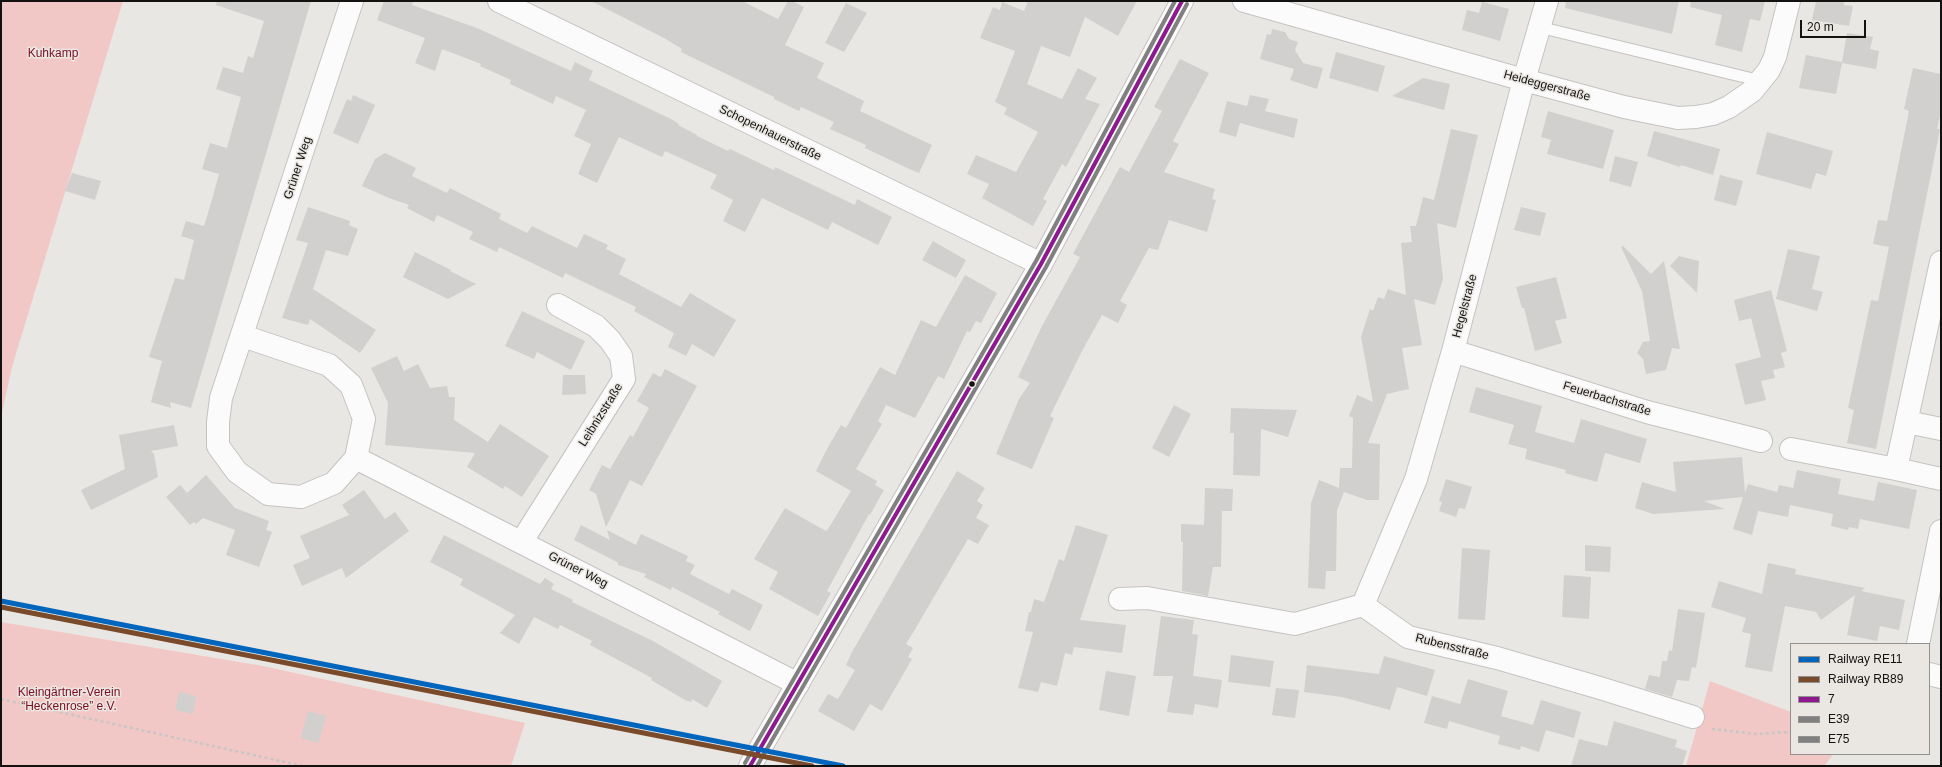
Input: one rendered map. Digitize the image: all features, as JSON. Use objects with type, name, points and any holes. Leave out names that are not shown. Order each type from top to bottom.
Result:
[{"type":"street","name":"Grüner Weg","points":[[243,336],[329,365],[351,385],[364,419],[356,458],[334,483],[301,497],[268,494],[237,472],[218,446],[218,422],[221,398],[243,336],[352,1]]},
{"type":"street","name":"Schopenhauerstraße","points":[[499,1],[1041,264]]},
{"type":"street","points":[[750,766],[1041,264],[1182,1]]},
{"type":"street","name":"Heideggerstraße","points":[[1244,1],[1624,107],[1678,118],[1713,114],[1729,107],[1752,91],[1761,81],[1775,57],[1789,1]]},
{"type":"street","name":"Hegelstraße","points":[[1363,605],[1416,479],[1453,351],[1546,1]]},
{"type":"street","points":[[1896,469],[1941,262]]},
{"type":"street","name":"Leibnizstraße","points":[[522,541],[624,379],[621,356],[610,340],[596,326],[558,305]]},
{"type":"street","name":"Feuerbachstraße","points":[[1453,351],[1647,412],[1761,441]]},
{"type":"street","points":[[1907,422],[1941,429]]},
{"type":"street","points":[[1791,449],[1941,479]]},
{"type":"street","name":"Grüner Weg","points":[[356,458],[522,541],[798,684]]},
{"type":"street","points":[[1918,643],[1941,531]]},
{"type":"street","points":[[1120,600],[1147,598],[1295,624],[1363,605]]},
{"type":"street","name":"Rubensstraße","points":[[1363,605],[1408,636],[1497,658],[1600,688],[1693,718]]},
{"type":"street","points":[[1930,674],[1941,677]]},
{"type":"lane","points":[[1539,27],[1761,81]]},
{"type":"path","points":[[1,699],[303,766]]},
{"type":"path","points":[[1693,718],[1704,728],[1757,734],[1790,732]]},
{"type":"green space","name":"Kuhkamp","points":[[1,1],[123,1],[12,367],[1,417]]},
{"type":"green space","name":"Kleingärtner-Verein “Heckenrose” e.V.","points":[[1,622],[263,666],[525,723],[511,766],[1,766]]},
{"type":"green space","points":[[1710,681],[1790,712],[1790,755],[1832,756],[1824,766],[1686,766]]},
{"type":"building","points":[[217,1],[311,1],[191,408],[170,402],[171,408],[151,402],[162,361],[149,357],[175,278],[184,280],[194,240],[181,236],[186,221],[204,226],[211,203],[219,174],[202,169],[210,143],[227,148],[241,97],[216,89],[223,67],[243,73],[248,56],[253,58],[264,21],[216,5]]},
{"type":"building","points":[[384,1],[413,1],[412,5],[477,28],[571,71],[575,62],[593,71],[589,80],[671,119],[697,136],[728,151],[730,149],[774,170],[775,167],[855,205],[857,199],[892,217],[878,245],[832,222],[828,230],[762,198],[745,232],[723,221],[733,200],[710,188],[717,175],[665,151],[662,157],[619,137],[597,183],[578,174],[591,144],[574,136],[586,110],[556,96],[553,104],[510,84],[511,80],[480,66],[481,64],[442,49],[435,71],[415,63],[425,38],[377,20]]},
{"type":"building","points":[[591,1],[742,1],[778,19],[788,1],[792,1],[804,7],[785,45],[824,63],[817,78],[864,101],[860,111],[932,145],[919,173],[865,148],[866,145],[830,129],[834,122],[801,107],[799,111],[774,99],[774,97],[681,52],[682,49],[664,38]]},
{"type":"building","points":[[1028,1],[1137,1],[1118,36],[1085,17],[1070,57],[1041,46],[1027,84],[1062,99],[1078,68],[1097,78],[1085,99],[1100,104],[1066,167],[1062,164],[1043,199],[1047,201],[1033,226],[982,198],[989,184],[967,174],[976,155],[1016,172],[1038,132],[1004,114],[1007,108],[995,102],[1015,51],[980,38],[993,7],[1000,10],[1002,2],[1024,11]]},
{"type":"building","points":[[1566,1],[1679,1],[1672,34],[1565,8]]},
{"type":"building","points":[[1691,1],[1765,1],[1760,21],[1750,19],[1742,52],[1715,45],[1722,15],[1690,7]]},
{"type":"building","points":[[1816,1],[1844,1],[1844,5],[1853,6],[1849,26],[1812,20]]},
{"type":"building","points":[[1482,2],[1509,9],[1500,41],[1462,30],[1467,10],[1479,13]]},
{"type":"building","points":[[846,3],[867,13],[844,52],[825,43]]},
{"type":"building","points":[[1272,29],[1285,32],[1289,39],[1298,42],[1295,50],[1303,63],[1323,68],[1317,89],[1290,80],[1294,69],[1260,59],[1267,34],[1271,35]]},
{"type":"building","points":[[1847,33],[1873,37],[1870,49],[1879,51],[1876,69],[1842,63],[1836,94],[1799,88],[1806,55],[1842,62]]},
{"type":"building","points":[[1336,52],[1385,66],[1378,92],[1329,78]]},
{"type":"building","points":[[1180,59],[1209,73],[1173,141],[1179,144],[1164,172],[1215,189],[1212,199],[1216,200],[1207,232],[1169,220],[1158,250],[1149,248],[1120,301],[1127,305],[1118,323],[1102,315],[1082,351],[1050,416],[1054,418],[1032,469],[996,454],[1019,399],[1030,383],[1018,377],[1042,326],[1080,257],[1073,254],[1120,167],[1129,172],[1162,111],[1154,107]]},
{"type":"building","points":[[1913,68],[1941,74],[1941,111],[1937,129],[1940,129],[1876,449],[1847,443],[1854,410],[1848,408],[1871,300],[1878,301],[1889,247],[1873,244],[1878,220],[1887,221],[1909,111],[1904,109]]},
{"type":"building","points":[[1423,78],[1450,84],[1444,110],[1392,96]]},
{"type":"building","points":[[353,95],[375,105],[358,144],[333,133],[347,99],[351,101]]},
{"type":"building","points":[[1250,95],[1269,99],[1265,111],[1298,119],[1294,138],[1240,123],[1236,137],[1219,132],[1227,101],[1247,106]]},
{"type":"building","points":[[1548,111],[1614,130],[1603,169],[1547,154],[1551,140],[1541,137]]},
{"type":"building","points":[[1451,129],[1478,135],[1456,228],[1437,223],[1443,279],[1435,305],[1414,299],[1422,345],[1402,348],[1409,389],[1387,394],[1368,443],[1380,444],[1379,500],[1367,500],[1344,492],[1337,510],[1336,571],[1326,571],[1325,589],[1308,588],[1311,503],[1319,480],[1339,488],[1340,468],[1352,468],[1353,418],[1349,416],[1357,395],[1373,402],[1361,337],[1370,309],[1373,311],[1378,297],[1384,299],[1388,289],[1406,295],[1401,243],[1412,242],[1410,226],[1416,226],[1423,197],[1434,200]]},
{"type":"building","points":[[1654,131],[1720,149],[1713,175],[1681,165],[1680,167],[1647,156]]},
{"type":"building","points":[[1767,132],[1833,151],[1826,176],[1816,173],[1811,189],[1756,174]]},
{"type":"building","points":[[385,153],[416,168],[412,176],[447,193],[450,188],[501,214],[499,219],[527,233],[532,226],[577,248],[584,234],[608,245],[606,249],[626,259],[619,274],[681,307],[690,293],[736,320],[714,357],[692,344],[686,356],[668,347],[674,333],[634,311],[636,307],[565,273],[563,278],[499,247],[497,252],[469,239],[473,232],[437,215],[434,222],[407,208],[409,205],[362,186],[375,159]]},
{"type":"building","points":[[1615,156],[1638,162],[1631,187],[1609,181]]},
{"type":"building","points":[[72,173],[101,181],[95,200],[65,191]]},
{"type":"building","points":[[1720,175],[1743,181],[1736,206],[1714,200]]},
{"type":"building","points":[[308,207],[350,221],[349,225],[358,229],[348,256],[326,250],[313,289],[376,330],[360,353],[310,319],[308,325],[282,318],[308,243],[296,240]]},
{"type":"building","points":[[1521,207],[1546,213],[1540,236],[1514,230]]},
{"type":"building","points":[[933,241],[966,260],[956,278],[922,260]]},
{"type":"building","points":[[1623,246],[1651,274],[1664,261],[1680,349],[1672,348],[1666,370],[1646,374],[1643,359],[1637,353],[1643,342],[1650,341],[1642,291],[1621,247]]},
{"type":"building","points":[[1788,249],[1820,256],[1812,289],[1823,292],[1817,311],[1776,299]]},
{"type":"building","points":[[415,252],[476,284],[448,299],[403,277]]},
{"type":"building","points":[[1679,256],[1699,261],[1697,293],[1670,266]]},
{"type":"building","points":[[965,275],[997,293],[981,323],[976,321],[970,332],[967,331],[944,379],[938,376],[915,418],[886,405],[878,421],[882,424],[856,469],[877,481],[875,485],[884,490],[870,515],[869,514],[827,591],[831,593],[818,616],[769,589],[778,572],[754,559],[785,508],[826,531],[828,529],[851,491],[816,471],[828,447],[841,425],[846,428],[880,367],[895,375],[921,320],[936,327]]},
{"type":"building","points":[[1556,277],[1567,318],[1555,321],[1562,343],[1535,351],[1524,308],[1522,308],[1516,287]]},
{"type":"building","points":[[1771,290],[1787,351],[1781,353],[1785,367],[1773,370],[1775,378],[1761,381],[1766,400],[1745,405],[1735,364],[1761,357],[1751,318],[1739,321],[1734,300]]},
{"type":"building","points":[[522,311],[585,341],[571,370],[537,352],[534,359],[505,346]]},
{"type":"building","points":[[397,356],[404,371],[418,364],[430,388],[447,386],[449,397],[455,397],[454,420],[488,442],[500,424],[549,456],[522,497],[505,486],[503,489],[467,467],[475,453],[385,445],[388,403],[371,368]]},
{"type":"building","points":[[665,369],[697,386],[642,486],[630,480],[606,527],[596,494],[589,490],[602,465],[610,469],[630,435],[633,437],[649,408],[637,401],[653,373],[661,377]]},
{"type":"building","points":[[563,375],[585,375],[586,394],[562,395]]},
{"type":"building","points":[[1476,387],[1542,406],[1535,432],[1574,443],[1581,419],[1647,439],[1640,463],[1605,453],[1597,482],[1565,473],[1566,470],[1525,459],[1527,449],[1508,444],[1514,425],[1469,412]]},
{"type":"building","points":[[1174,405],[1191,414],[1169,457],[1152,448]]},
{"type":"building","points":[[1231,408],[1297,410],[1288,437],[1261,429],[1260,476],[1233,475],[1234,433],[1230,433]]},
{"type":"building","points":[[174,425],[178,446],[151,451],[154,454],[158,477],[91,510],[81,490],[125,469],[119,435]]},
{"type":"building","points":[[1742,457],[1745,493],[1748,484],[1777,492],[1779,485],[1793,488],[1797,470],[1841,479],[1838,494],[1874,501],[1878,482],[1917,490],[1909,529],[1860,519],[1858,529],[1849,527],[1848,530],[1831,526],[1833,514],[1790,505],[1788,517],[1758,511],[1752,535],[1733,529],[1743,497],[1704,501],[1725,509],[1653,514],[1635,508],[1642,482],[1676,492],[1673,462]]},
{"type":"building","points":[[957,471],[985,488],[977,501],[983,505],[976,518],[989,525],[978,544],[968,539],[906,644],[913,648],[908,657],[912,659],[882,711],[870,704],[854,731],[818,711],[828,694],[838,699],[855,670],[846,665],[852,652]]},
{"type":"building","points":[[206,475],[235,508],[269,521],[266,530],[272,532],[259,567],[226,555],[235,530],[203,518],[196,524],[194,522],[190,525],[166,497],[180,485],[187,493]]},
{"type":"building","points":[[1446,479],[1472,487],[1465,509],[1459,508],[1456,517],[1439,511],[1442,502],[1439,501]]},
{"type":"building","points":[[1205,488],[1233,489],[1232,511],[1222,511],[1221,567],[1213,567],[1208,596],[1182,591],[1183,542],[1181,542],[1181,524],[1204,525]]},
{"type":"building","points":[[364,490],[385,519],[395,512],[409,531],[346,578],[342,568],[302,586],[293,565],[310,558],[300,536],[349,515],[342,505]]},
{"type":"building","points":[[581,525],[610,540],[607,530],[636,545],[641,534],[688,556],[686,561],[695,565],[690,574],[729,594],[732,589],[763,605],[750,631],[718,614],[720,612],[672,587],[671,590],[644,577],[646,574],[618,565],[617,562],[574,540]]},
{"type":"building","points":[[1076,525],[1108,535],[1080,620],[1126,625],[1122,653],[1074,647],[1072,655],[1065,653],[1057,686],[1041,682],[1038,692],[1018,688],[1033,632],[1025,631],[1029,612],[1031,612],[1034,599],[1044,602],[1059,559],[1064,561]]},
{"type":"building","points":[[444,535],[540,584],[545,578],[554,584],[551,589],[573,600],[572,602],[653,641],[722,681],[707,708],[692,699],[691,702],[685,700],[651,680],[652,678],[590,645],[592,641],[560,625],[558,629],[534,617],[519,644],[500,633],[515,615],[460,585],[463,579],[430,562]]},
{"type":"building","points":[[1585,545],[1611,547],[1610,572],[1585,571]]},
{"type":"building","points":[[1462,548],[1490,550],[1485,620],[1458,619]]},
{"type":"building","points":[[1768,563],[1796,569],[1795,574],[1865,588],[1861,591],[1905,600],[1899,630],[1880,626],[1877,641],[1847,635],[1855,595],[1821,620],[1816,612],[1785,606],[1772,672],[1745,667],[1751,634],[1742,632],[1746,618],[1711,607],[1719,581],[1762,594]]},
{"type":"building","points":[[1564,575],[1591,577],[1589,619],[1562,617]]},
{"type":"building","points":[[1678,609],[1705,613],[1696,668],[1692,667],[1689,681],[1677,680],[1672,697],[1645,689],[1649,675],[1660,677],[1662,661],[1667,661],[1669,650],[1672,651]]},
{"type":"building","points":[[1161,616],[1194,620],[1192,634],[1198,635],[1193,676],[1222,680],[1218,708],[1195,704],[1193,715],[1167,712],[1173,676],[1153,676]]},
{"type":"building","points":[[1231,655],[1274,661],[1270,687],[1228,682]]},
{"type":"building","points":[[1384,656],[1435,670],[1427,696],[1397,687],[1390,710],[1342,697],[1304,692],[1307,665],[1379,674]]},
{"type":"building","points":[[1106,671],[1136,676],[1129,716],[1099,710]]},
{"type":"building","points":[[1468,679],[1508,691],[1501,716],[1533,725],[1541,700],[1581,712],[1574,738],[1546,730],[1539,752],[1521,746],[1520,750],[1498,744],[1500,736],[1449,721],[1447,729],[1424,723],[1432,696],[1460,704]]},
{"type":"building","points":[[1276,688],[1299,690],[1295,718],[1272,715]]},
{"type":"building","points":[[179,692],[196,696],[193,714],[175,710]]},
{"type":"building","points":[[308,711],[326,716],[318,743],[301,738]]},
{"type":"building","points":[[1614,721],[1677,740],[1675,747],[1687,751],[1682,766],[1571,766],[1579,739],[1607,746]]},
{"type":"rail line","name":"RE11","points":[[1,601],[843,766]]},
{"type":"rail line","name":"RB89","points":[[1,607],[812,766]]},
{"type":"transit line","name":"E75","points":[[745,763],[1036,261],[1175,1]]},
{"type":"transit line","name":"7","points":[[750,766],[1041,264],[1182,1]]},
{"type":"transit line","name":"E39","points":[[757,766],[1046,267],[1187,4]]}]
